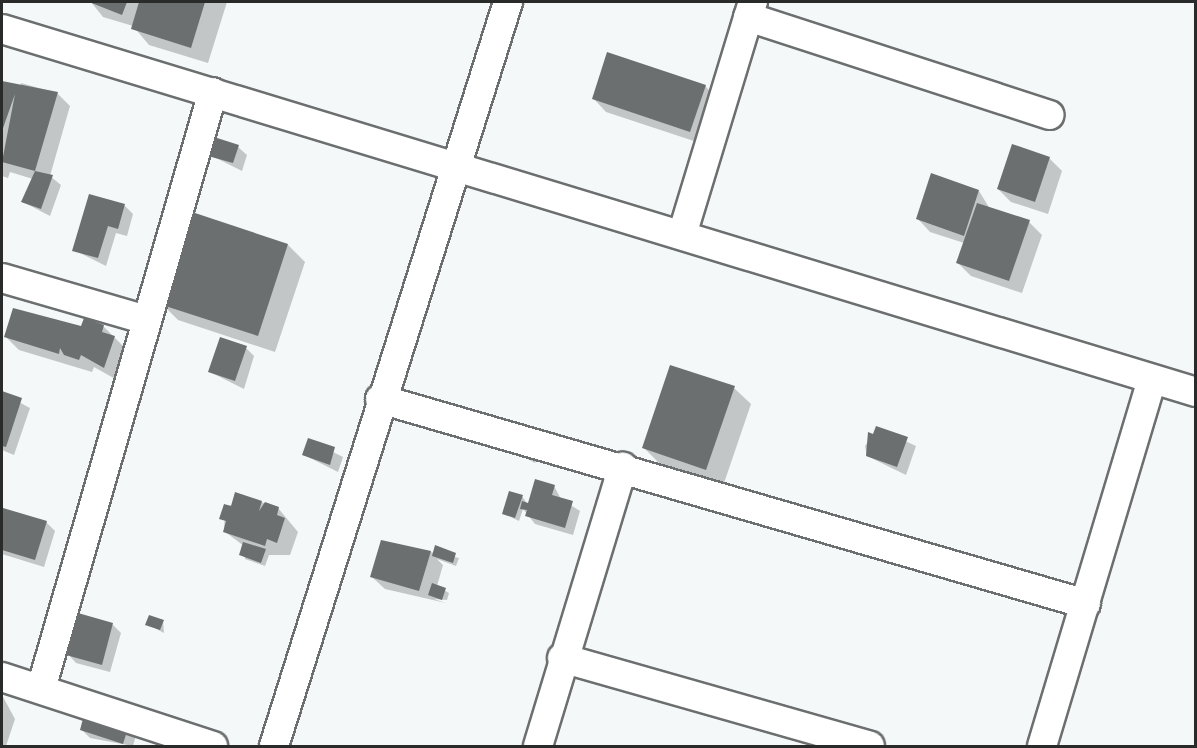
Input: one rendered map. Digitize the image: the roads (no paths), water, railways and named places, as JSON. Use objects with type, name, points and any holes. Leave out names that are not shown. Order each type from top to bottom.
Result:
[{"type":"street","points":[[274,747],[380,399],[458,166],[508,2]]},
{"type":"street","points":[[682,235],[750,9],[1049,115]]},
{"type":"street","points":[[2,29],[1196,392]]},
{"type":"street","points":[[41,689],[213,92]]},
{"type":"street","points":[[2,278],[147,320]]},
{"type":"street","points":[[1042,747],[1152,379]]},
{"type":"street","points":[[380,399],[623,467],[1086,604]]},
{"type":"street","points":[[538,747],[562,658],[623,467]]},
{"type":"street","points":[[562,658],[870,747]]},
{"type":"street","points":[[2,677],[213,747]]}]
